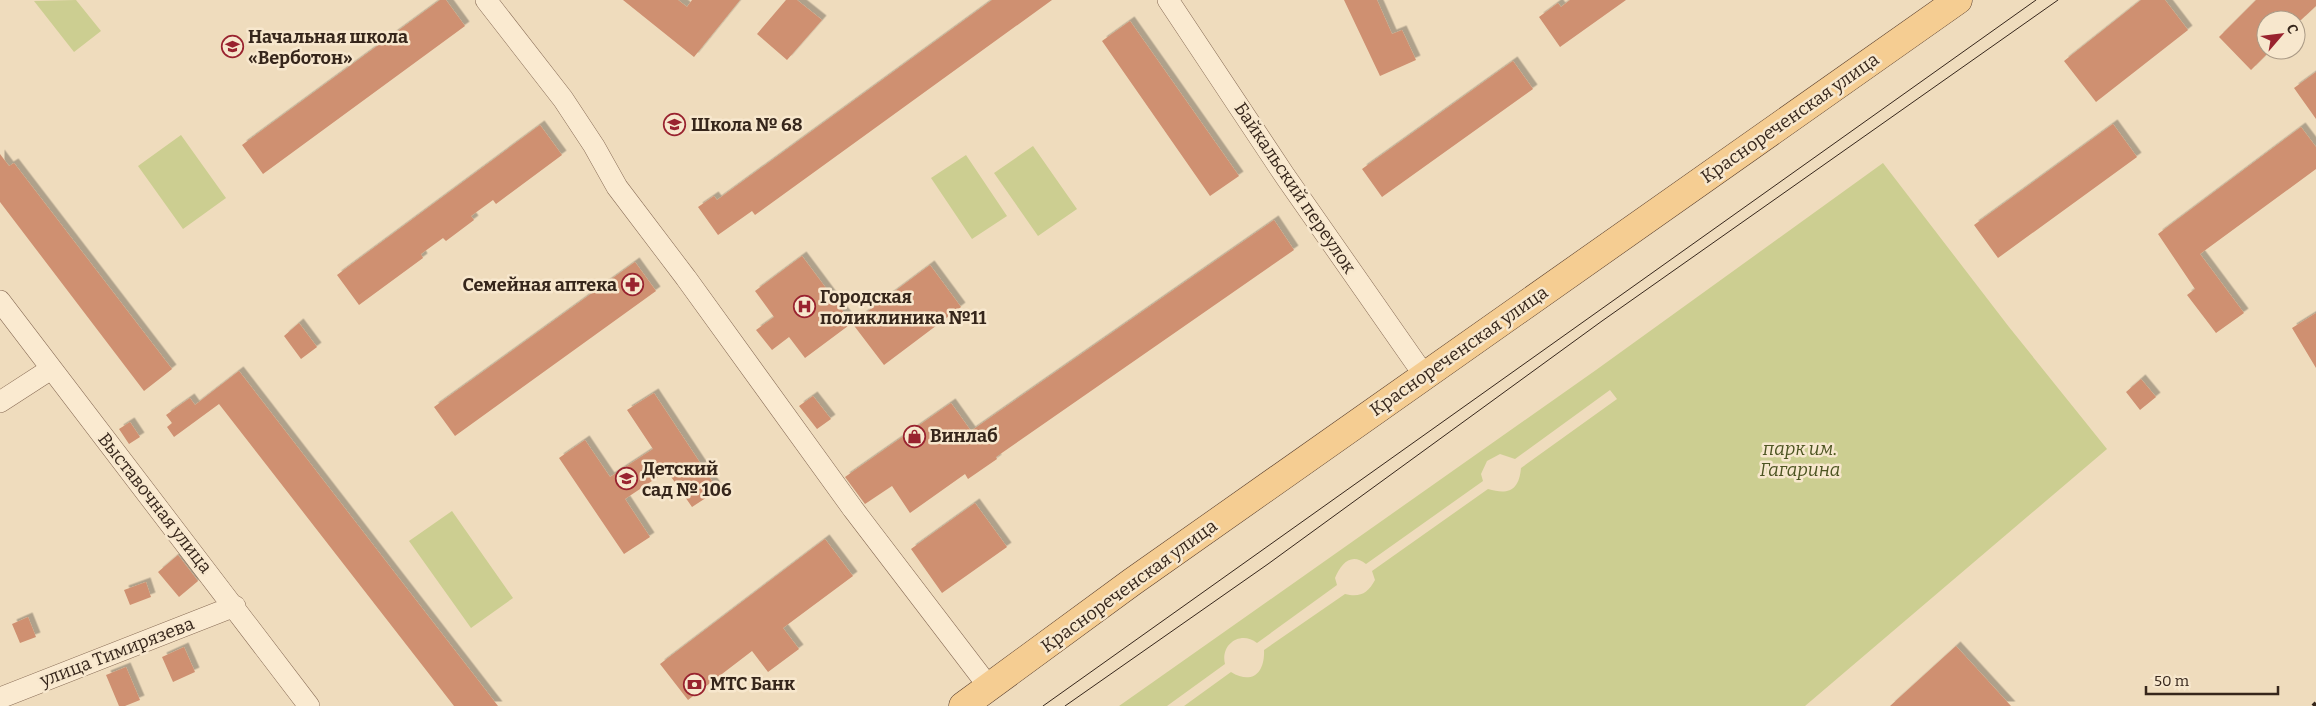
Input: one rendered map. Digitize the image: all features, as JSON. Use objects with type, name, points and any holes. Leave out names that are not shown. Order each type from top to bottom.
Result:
[{"type":"main road","name":"Краснореченская улица","points":[[963,706],[1132,582],[1958,0]]},
{"type":"street","points":[[486,0],[563,99],[594,146],[617,187],[686,278],[853,509],[989,686]]},
{"type":"street","name":"Байкальский переулок","points":[[1168,0],[1285,176],[1424,376]]},
{"type":"street","name":"Выставочная улица","points":[[0,300],[309,706]]},
{"type":"street","points":[[0,402],[51,369]]},
{"type":"street","name":"улица Тимирязева","points":[[0,698],[234,606]]},
{"type":"green space","points":[[76,0],[101,31],[74,52],[34,1]]},
{"type":"green space","points":[[181,135],[226,198],[183,229],[138,166]]},
{"type":"green space","points":[[1033,146],[1077,209],[1038,236],[994,173]]},
{"type":"green space","points":[[966,155],[1007,216],[972,239],[931,178]]},
{"type":"green space","name":"парк им. Гагарина","points":[[1883,163],[2009,327],[2107,449],[1805,706],[1184,706],[1231,672],[1245,677],[1251,677],[1256,674],[1262,665],[1264,650],[1345,594],[1359,595],[1366,591],[1375,580],[1372,571],[1488,489],[1507,491],[1511,489],[1518,482],[1521,468],[1617,399],[1610,390],[1515,459],[1500,454],[1487,461],[1481,474],[1483,481],[1366,564],[1356,559],[1347,561],[1340,568],[1335,578],[1337,585],[1257,643],[1245,638],[1233,641],[1226,650],[1225,664],[1167,706],[1119,706],[1596,370]]},
{"type":"green space","points":[[452,511],[513,598],[471,628],[409,541]]},
{"type":"building","points":[[440,0],[446,0],[465,26],[263,174],[242,145]]},
{"type":"building","points":[[623,0],[678,0],[687,7],[692,0],[740,0],[694,57]]},
{"type":"building","points":[[786,0],[797,0],[822,20],[787,60],[757,34]]},
{"type":"building","points":[[992,0],[1052,0],[755,215],[752,211],[718,235],[698,207],[714,196],[717,200]]},
{"type":"building","points":[[1344,0],[1377,0],[1392,34],[1402,30],[1416,60],[1380,76]]},
{"type":"building","points":[[1570,0],[1626,0],[1560,47],[1539,17],[1558,3],[1561,7]]},
{"type":"building","points":[[2141,0],[2165,0],[2188,30],[2096,102],[2064,61]]},
{"type":"building","points":[[2256,0],[2316,0],[2316,6],[2306,15],[2306,10],[2256,10],[2256,60],[2261,60],[2251,70],[2219,37]]},
{"type":"building","points":[[1130,21],[1239,176],[1210,196],[1102,41]]},
{"type":"building","points":[[1513,61],[1533,89],[1382,197],[1362,169]]},
{"type":"building","points":[[2316,72],[2316,119],[2294,88]]},
{"type":"building","points":[[2113,124],[2137,157],[1998,258],[1974,225]]},
{"type":"building","points":[[540,125],[562,155],[496,204],[493,200],[471,216],[474,220],[446,241],[443,238],[421,254],[423,258],[359,305],[337,275]]},
{"type":"building","points":[[2301,127],[2316,147],[2316,169],[2200,254],[2244,313],[2216,333],[2187,295],[2195,289],[2158,234]]},
{"type":"building","points":[[0,154],[9,166],[14,163],[172,369],[144,391],[0,202]]},
{"type":"building","points":[[1274,220],[1294,250],[996,457],[997,459],[968,479],[965,474],[910,513],[892,486],[865,504],[845,477],[951,403],[971,431]]},
{"type":"building","name":"Городская поликлиника №11","points":[[802,256],[852,323],[805,358],[789,337],[772,350],[756,330],[774,317],[755,291]]},
{"type":"building","points":[[635,262],[656,291],[455,436],[434,407]]},
{"type":"building","points":[[930,265],[961,307],[884,365],[852,323]]},
{"type":"building","points":[[2316,313],[2316,368],[2292,328]]},
{"type":"building","points":[[299,323],[317,347],[301,359],[284,336]]},
{"type":"building","points":[[239,371],[498,706],[454,706],[219,404],[174,437],[167,427],[172,423],[166,415],[190,398],[195,405]]},
{"type":"building","points":[[2141,379],[2156,397],[2140,410],[2126,392]]},
{"type":"building","points":[[654,393],[718,490],[692,507],[667,471],[625,499],[650,537],[624,554],[559,458],[585,440],[610,477],[653,449],[627,410]]},
{"type":"building","points":[[813,396],[831,419],[817,429],[799,406]]},
{"type":"building","points":[[130,422],[140,437],[129,444],[119,429]]},
{"type":"building","points":[[975,503],[1007,547],[942,593],[911,549]]},
{"type":"building","points":[[825,539],[853,576],[783,628],[799,649],[768,672],[752,651],[688,700],[660,664]]},
{"type":"building","points":[[178,555],[198,581],[179,597],[158,572]]},
{"type":"building","points":[[146,582],[151,597],[130,605],[124,590]]},
{"type":"building","points":[[28,617],[36,637],[20,643],[12,624]]},
{"type":"building","points":[[1956,646],[2011,706],[1890,706]]},
{"type":"building","points":[[184,647],[195,672],[173,682],[162,657]]},
{"type":"building","points":[[126,667],[140,700],[125,706],[119,706],[106,675]]},
{"type":"tram line","points":[[1043,706],[2036,0]]},
{"type":"tram line","points":[[1065,706],[1268,564],[1602,321],[2058,0]]},
{"type":"railway","points":[[2313,706],[2316,703]]},
{"type":"place","name":"Начальная школа «Верботон»","points":[[232,47]]},
{"type":"place","name":"Школа № 68","points":[[675,125]]},
{"type":"place","name":"Семейная аптека","points":[[633,285]]},
{"type":"place","name":"Городская поликлиника №11","points":[[804,307]]},
{"type":"place","name":"Винлаб","points":[[914,436]]},
{"type":"place","name":"Детский сад № 106","points":[[626,479]]},
{"type":"place","name":"МТС Банк","points":[[694,684]]}]
